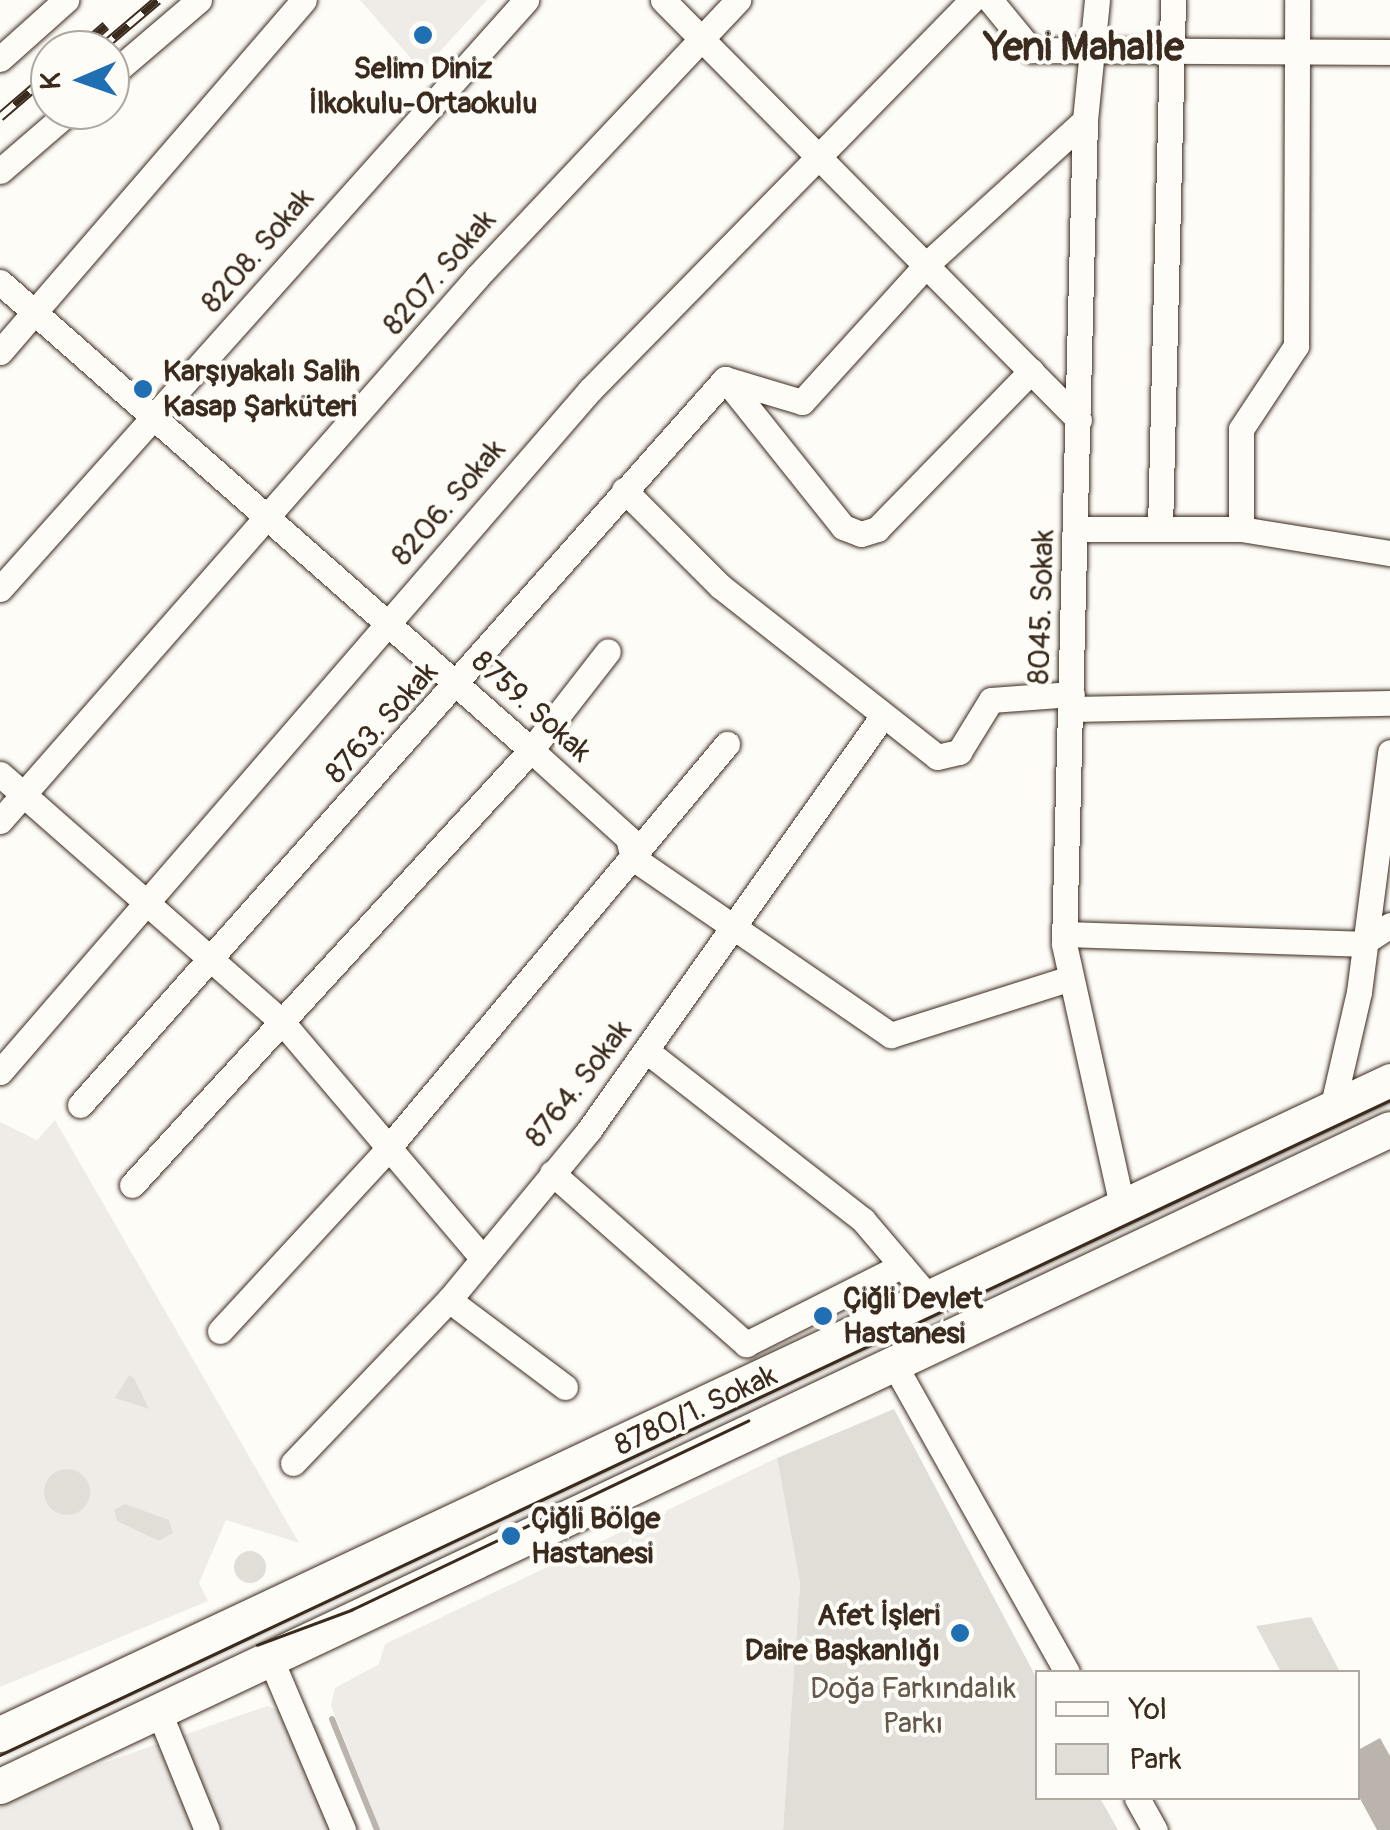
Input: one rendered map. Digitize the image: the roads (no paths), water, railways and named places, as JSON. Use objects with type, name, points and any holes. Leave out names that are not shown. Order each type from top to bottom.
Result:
[{"type":"street","points":[[0,59],[66,0]]},
{"type":"street","points":[[130,59],[199,0]]},
{"type":"street","points":[[0,352],[304,0]]},
{"type":"street","name":"8208. Sokak","points":[[0,588],[158,420],[526,0]]},
{"type":"street","points":[[664,0],[1079,420]]},
{"type":"street","name":"8207. Sokak","points":[[0,821],[477,277],[738,0]]},
{"type":"street","name":"8206. Sokak","points":[[0,1072],[649,325],[820,158],[972,0]]},
{"type":"street","points":[[990,0],[1032,50],[1390,52]]},
{"type":"street","name":"8045. Sokak","points":[[1097,0],[1097,48],[1085,120],[1078,529],[1064,934],[1068,979],[1122,1211]]},
{"type":"street","points":[[1160,529],[1173,0]]},
{"type":"street","points":[[1242,530],[1240,429],[1296,346],[1297,0]]},
{"type":"street","points":[[725,379],[802,402],[928,263],[1085,120]]},
{"type":"street","points":[[0,171],[48,130]]},
{"type":"street","name":"8759. Sokak","points":[[0,282],[158,420],[266,522],[388,622],[628,838],[633,858],[891,1035],[1068,979]]},
{"type":"street","points":[[725,379],[843,527],[861,534],[877,529],[1031,371]]},
{"type":"street","name":"8763. Sokak","points":[[80,1105],[460,686],[624,490],[725,379]]},
{"type":"street","points":[[624,490],[720,586],[882,717],[946,757],[959,752],[990,700],[1390,703]]},
{"type":"street","points":[[1078,529],[1242,530],[1390,553]]},
{"type":"street","points":[[132,1185],[531,750],[608,651]]},
{"type":"street","name":"8764. Sokak","points":[[293,1463],[448,1300],[648,1052],[729,924],[882,717]]},
{"type":"street","points":[[220,1331],[384,1153],[727,744]]},
{"type":"street","points":[[1332,1109],[1390,752]]},
{"type":"street","points":[[0,774],[283,1023],[384,1153],[482,1258]]},
{"type":"street","points":[[1064,934],[1361,944],[1390,925]]},
{"type":"street","points":[[648,1052],[863,1220],[932,1301]]},
{"type":"street","name":"8780/1. Sokak","points":[[0,1734],[932,1301],[1390,1081]]},
{"type":"street","points":[[0,1786],[1390,1129]]},
{"type":"street","points":[[552,1173],[746,1344],[900,1266]]},
{"type":"street","points":[[448,1300],[565,1387]]},
{"type":"street","points":[[894,1364],[1066,1670]]},
{"type":"street","points":[[274,1604],[282,1654],[343,1830]]},
{"type":"street","points":[[159,1712],[207,1830]]},
{"type":"street","points":[[1138,1800],[1156,1830]]},
{"type":"waterway","points":[[332,1719],[377,1830]]},
{"type":"tram line","points":[[0,1755],[1390,1100]]},
{"type":"tram line","points":[[257,1645],[351,1610],[748,1421]]},
{"type":"railway","points":[[123,30],[158,0]]},
{"type":"railway","points":[[101,30],[106,26]]},
{"type":"railway","points":[[0,117],[30,91]]},
{"type":"place","name":"Selim Diniz İlkokulu-Ortaokulu","points":[[423,35]]},
{"type":"place","name":"Karşıyakalı Salih Kasap Şarküteri","points":[[143,389]]},
{"type":"place","name":"Çiğli Devlet Hastanesi","points":[[823,1316]]},
{"type":"place","name":"Çiğli Bölge Hastanesi","points":[[511,1536]]},
{"type":"place","name":"Afet İşleri Daire Başkanlığı","points":[[960,1633]]},
{"type":"district","name":"Yeni Mahalle","points":[[1084,48]]},
{"type":"park label","name":"Doğa Farkındalık Parkı","points":[[913,1706]]}]
